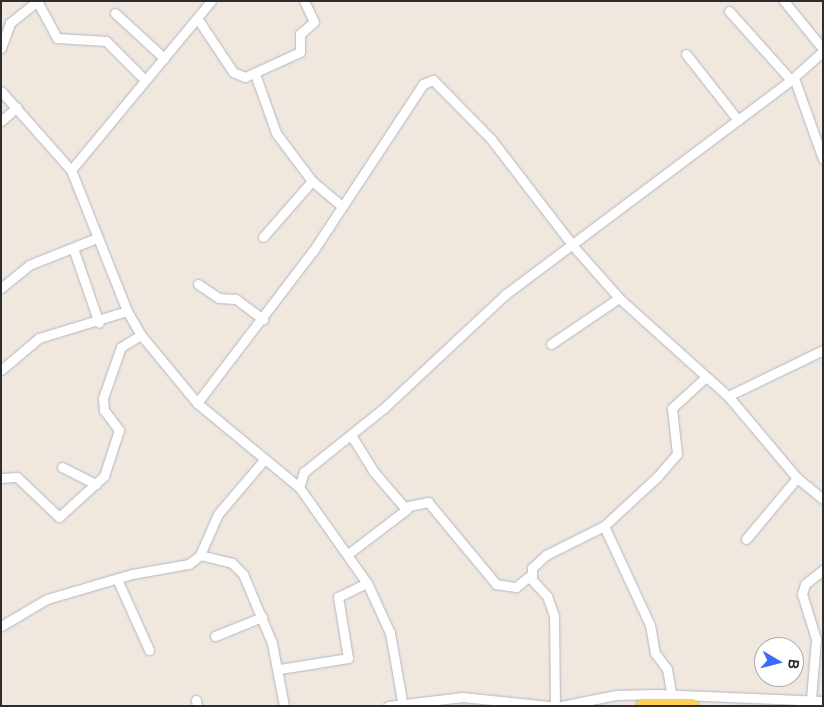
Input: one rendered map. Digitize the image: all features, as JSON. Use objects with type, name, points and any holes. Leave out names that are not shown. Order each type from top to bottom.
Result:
[{"type":"main road","points":[[643,706],[672,699],[692,706]]},
{"type":"street","points":[[1,48],[10,23],[37,1],[57,38],[106,41],[145,80]]},
{"type":"street","points":[[71,170],[211,1]]},
{"type":"street","points":[[197,18],[235,74],[255,74],[300,52],[300,34],[314,22],[304,1]]},
{"type":"street","points":[[299,487],[304,472],[351,436],[506,294],[573,246],[792,79],[823,50],[784,1]]},
{"type":"street","points":[[730,11],[792,79],[823,160]]},
{"type":"street","points":[[115,13],[164,58]]},
{"type":"street","points":[[686,54],[738,120]]},
{"type":"street","points":[[255,74],[273,126],[312,181],[342,206]]},
{"type":"street","points":[[197,403],[263,319],[342,206],[423,84],[433,80],[491,139],[573,246],[619,298],[728,396],[796,478],[823,499]]},
{"type":"street","points":[[1,90],[71,170],[127,311],[141,335],[197,403],[299,487],[367,583],[390,633],[403,705]]},
{"type":"street","points":[[1,121],[17,107]]},
{"type":"street","points":[[263,237],[312,181]]},
{"type":"street","points":[[1,288],[29,265],[97,238]]},
{"type":"street","points":[[72,248],[99,323]]},
{"type":"street","points":[[198,284],[219,298],[236,299],[263,319]]},
{"type":"street","points":[[551,344],[619,298]]},
{"type":"street","points":[[1,370],[39,338],[99,323],[127,311]]},
{"type":"street","points":[[1,478],[17,477],[59,517],[96,484],[110,465],[119,430],[104,410],[103,398],[121,347],[141,335]]},
{"type":"street","points":[[728,396],[823,350]]},
{"type":"street","points":[[348,554],[407,509],[428,502],[496,584],[516,587],[531,575],[540,559],[604,526],[677,454],[670,412],[706,377]]},
{"type":"street","points":[[351,436],[374,472],[407,509]]},
{"type":"street","points":[[1,626],[36,603],[117,579],[177,570],[200,555],[218,514],[264,460]]},
{"type":"street","points":[[62,467],[96,484]]},
{"type":"street","points":[[746,540],[796,478]]},
{"type":"street","points":[[604,526],[650,625],[655,653],[667,669],[672,699]]},
{"type":"street","points":[[200,555],[237,567],[262,617],[280,669],[284,706]]},
{"type":"street","points":[[811,699],[816,639],[802,594],[805,584],[823,570]]},
{"type":"street","points":[[531,575],[554,616],[555,706]]},
{"type":"street","points":[[117,579],[149,650]]},
{"type":"street","points":[[280,669],[348,658],[338,597],[367,583]]},
{"type":"street","points":[[215,636],[262,617]]},
{"type":"street","points":[[561,706],[616,695],[672,699],[811,699],[823,701]]},
{"type":"street","points":[[388,706],[462,697],[550,706]]}]
